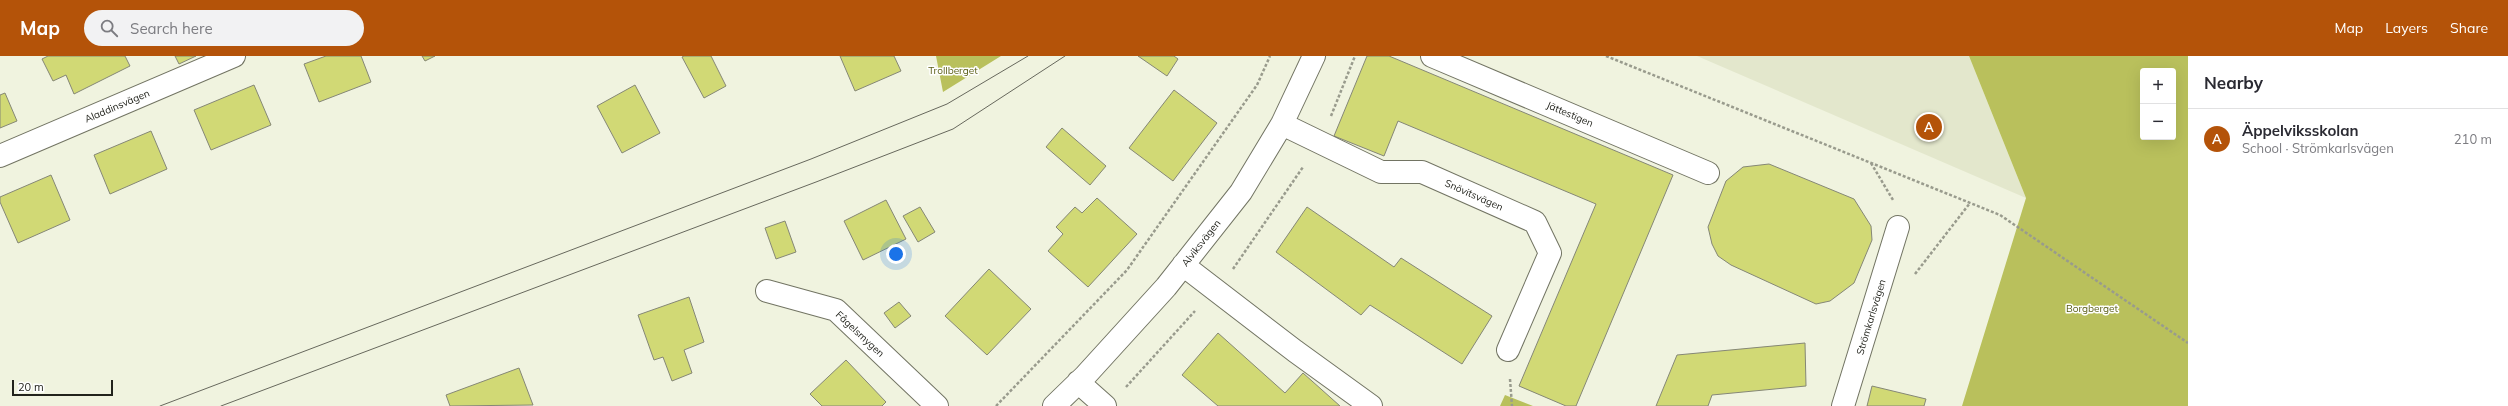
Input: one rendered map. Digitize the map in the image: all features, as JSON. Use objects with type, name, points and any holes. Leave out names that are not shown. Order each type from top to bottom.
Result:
[{"type":"street","name":"Aladdinsvägen","points":[[0,156],[234,56]]},
{"type":"street","name":"Alviksvägen","points":[[1054,406],[1166,287],[1241,192],[1282,124],[1314,56]]},
{"type":"street","name":"Jättestigen","points":[[1432,56],[1708,173]]},
{"type":"street","name":"Snövitsvägen","points":[[1282,124],[1381,172],[1422,172],[1535,222],[1550,253],[1508,350]]},
{"type":"street","name":"Strömkarlsvägen","points":[[1843,406],[1898,227]]},
{"type":"street","points":[[1183,265],[1214,290],[1371,406]]},
{"type":"street","name":"Fågelsmygen","points":[[767,291],[836,310],[937,406]]},
{"type":"street","points":[[1078,382],[1105,406]]},
{"type":"path","points":[[996,406],[1127,270],[1257,85],[1270,56]]},
{"type":"path","points":[[1123,390],[1236,266],[1320,143],[1355,56]]},
{"type":"path","points":[[1606,56],[2000,215],[2188,343]]},
{"type":"path","points":[[1871,163],[1895,203],[1898,227]]},
{"type":"path","points":[[1913,276],[1970,203]]},
{"type":"shaded area","points":[[1697,56],[1969,56],[2026,198]]},
{"type":"green space","name":"Trollberget","points":[[936,56],[1001,56],[943,92]]},
{"type":"green space","name":"Borgberget","points":[[1969,56],[2188,56],[2188,406],[1962,406],[2026,198]]},
{"type":"green space","points":[[1505,395],[1533,406],[1500,406]]},
{"type":"building","points":[[48,56],[125,56],[130,66],[74,94],[66,75],[53,81],[42,59]]},
{"type":"building","points":[[175,56],[196,56],[179,64]]},
{"type":"building","points":[[326,56],[361,56],[371,82],[319,102],[304,64]]},
{"type":"building","points":[[422,56],[435,56],[425,61]]},
{"type":"building","points":[[711,56],[726,86],[704,98],[682,57]]},
{"type":"building","points":[[840,56],[894,56],[901,71],[855,91]]},
{"type":"building","points":[[1138,56],[1174,56],[1178,59],[1167,76]]},
{"type":"building","points":[[1367,56],[1389,56],[1673,175],[1576,406],[1566,406],[1519,386],[1596,204],[1398,121],[1384,156],[1334,136]]},
{"type":"building","points":[[254,85],[271,125],[211,150],[194,110]]},
{"type":"building","points":[[635,85],[660,133],[622,153],[597,106]]},
{"type":"building","points":[[1174,90],[1217,123],[1173,181],[1129,148]]},
{"type":"building","points":[[5,93],[17,121],[0,128],[0,95]]},
{"type":"building","points":[[1062,128],[1106,166],[1090,185],[1046,147]]},
{"type":"building","points":[[151,131],[167,169],[110,194],[94,155]]},
{"type":"building","points":[[1769,164],[1854,199],[1871,226],[1872,240],[1854,283],[1830,301],[1816,304],[1731,265],[1718,256],[1712,244],[1708,227],[1726,181],[1743,167]]},
{"type":"building","points":[[51,175],[70,220],[18,243],[0,202],[0,197]]},
{"type":"building","points":[[1097,198],[1137,234],[1088,287],[1048,251],[1063,234],[1056,227],[1075,207],[1082,213]]},
{"type":"building","points":[[886,200],[906,239],[863,260],[844,221]]},
{"type":"building","points":[[920,207],[935,232],[918,242],[903,216]]},
{"type":"building","points":[[1307,207],[1394,267],[1401,258],[1492,316],[1462,364],[1370,305],[1361,315],[1276,252]]},
{"type":"building","points":[[785,221],[796,252],[776,259],[765,228]]},
{"type":"building","points":[[989,269],[1031,309],[987,355],[945,316]]},
{"type":"building","points":[[689,297],[704,342],[684,350],[692,373],[672,381],[663,357],[654,360],[638,315]]},
{"type":"building","points":[[899,302],[911,316],[895,328],[884,313]]},
{"type":"building","points":[[1218,333],[1285,393],[1303,373],[1340,406],[1218,406],[1182,375]]},
{"type":"building","points":[[1805,343],[1806,386],[1712,395],[1708,406],[1656,406],[1677,355]]},
{"type":"building","points":[[846,360],[886,402],[882,406],[822,406],[810,394]]},
{"type":"building","points":[[519,368],[533,405],[450,406],[446,395]]},
{"type":"building","points":[[1872,386],[1926,399],[1924,406],[1867,406]]},
{"type":"tram line","points":[[160,406],[811,159],[947,104],[1028,56]]},
{"type":"tram line","points":[[221,406],[953,129],[1065,56]]},
{"type":"place","name":"Äppelviksskolan","points":[[1929,127]]}]
